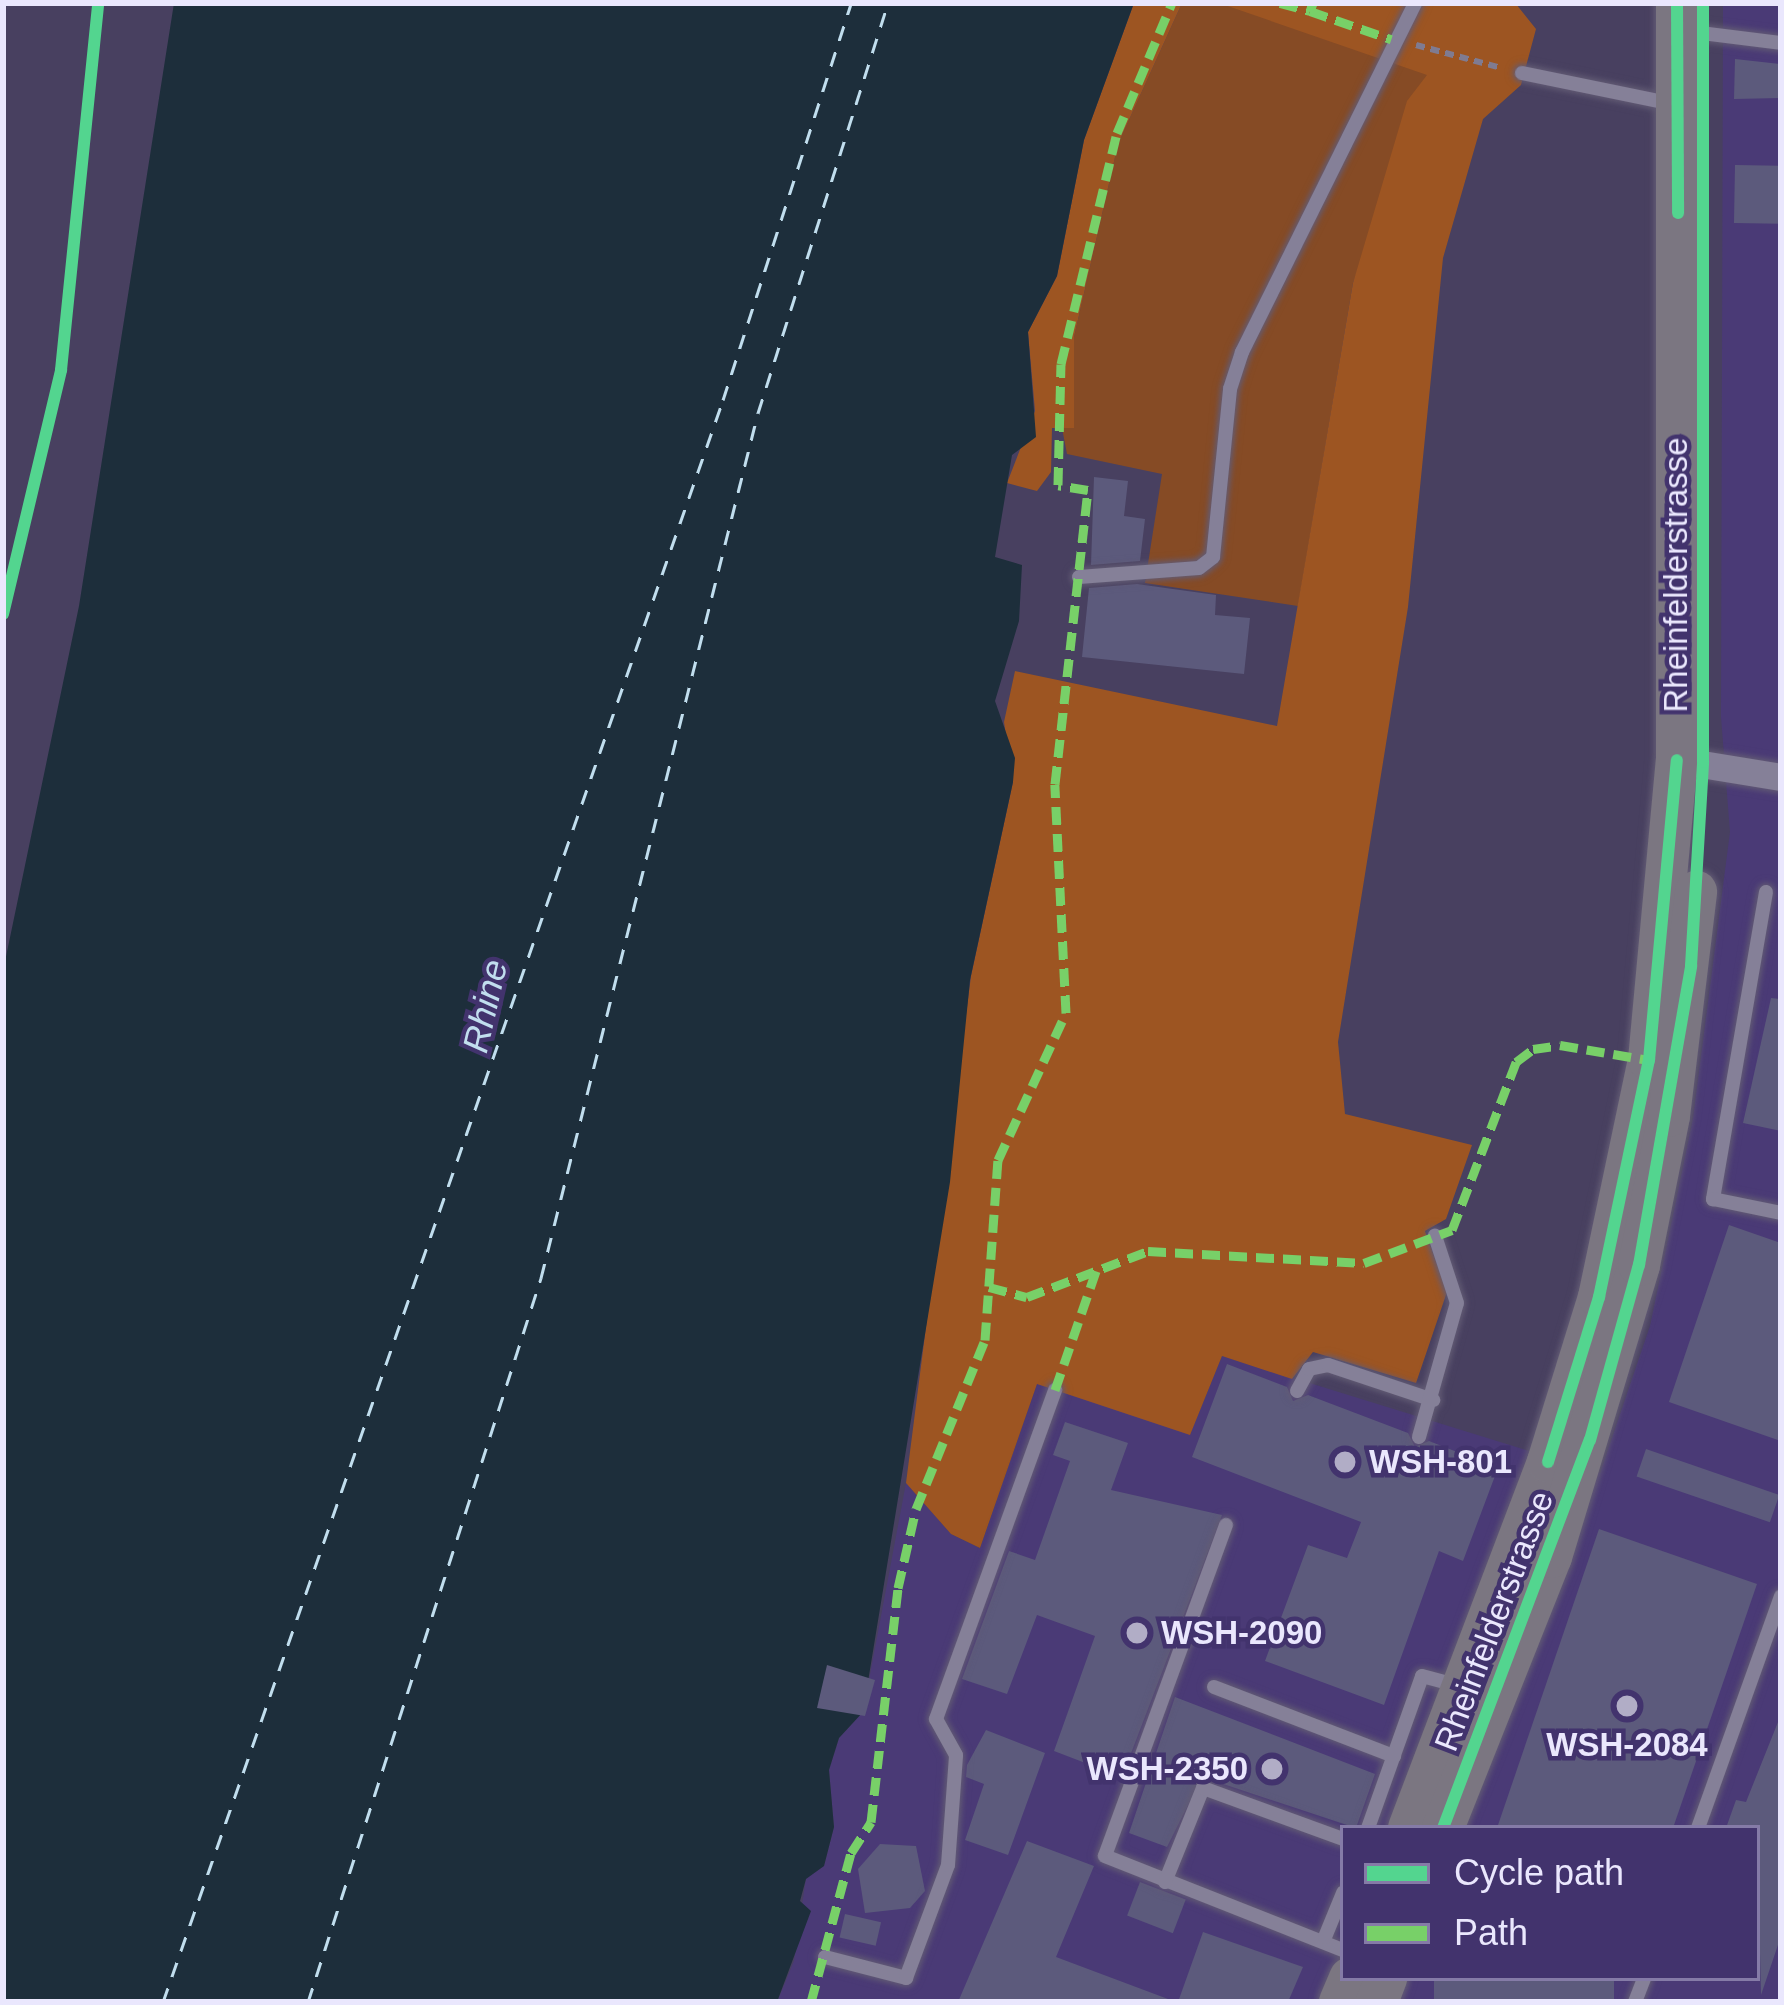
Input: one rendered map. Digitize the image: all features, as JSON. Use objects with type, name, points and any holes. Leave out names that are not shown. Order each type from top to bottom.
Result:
[{"type":"main road","name":"Rheinfelderstrasse","points":[[1690,17],[1678,104],[1690,761]]},
{"type":"main road","name":"Rheinfelderstrasse","points":[[1444,1825],[1479,1692],[1599,1298],[1648,1060],[1690,761],[1690,17]]},
{"type":"main road","name":"Rheinfelderstrasse","points":[[1411,1825],[1479,1692]]},
{"type":"street","points":[[1690,761],[1781,777]]},
{"type":"lane","points":[[1079,578],[1199,568],[1213,557],[1230,389],[1242,352],[1323,200],[1391,39],[1415,3]]},
{"type":"lane","points":[[1690,17],[1781,43]]},
{"type":"lane","points":[[1522,73],[1678,104]]},
{"type":"lane","points":[[1766,892],[1713,1199],[1781,1213]]},
{"type":"lane","points":[[1419,1438],[1457,1303],[1435,1236]]},
{"type":"lane","points":[[1298,1391],[1309,1369],[1328,1365],[1433,1400]]},
{"type":"lane","points":[[825,1957],[906,1978],[948,1865],[956,1756],[936,1719],[1055,1390]]},
{"type":"lane","points":[[1226,1525],[1105,1856],[1165,1882],[1325,1937],[1340,1948]]},
{"type":"lane","points":[[1699,1825],[1781,1596]]},
{"type":"lane","points":[[1368,1825],[1422,1676],[1479,1692]]},
{"type":"lane","points":[[1214,1687],[1394,1756]]},
{"type":"lane","points":[[1165,1882],[1202,1788],[1340,1838]]},
{"type":"lane","points":[[1325,1937],[1340,1900]]},
{"type":"path","points":[[1391,39],[1522,73]]},
{"type":"shaded area","points":[[1134,3],[1182,3],[1118,144],[1074,337],[1074,428],[1052,428],[1051,472],[1037,491],[1007,483],[1035,411],[1028,332],[1057,276],[1084,140]]},
{"type":"shaded area","points":[[1182,3],[1228,4],[1428,74],[1353,283],[1298,606],[1145,583],[1162,474],[1067,454],[1062,428],[1074,427],[1074,337],[1118,144]]},
{"type":"shaded area","points":[[1219,3],[1516,4],[1536,29],[1521,85],[1483,119],[1443,258],[1408,607],[1338,1042],[1345,1114],[1472,1145],[1446,1219],[1425,1231],[1447,1292],[1416,1383],[1313,1352],[1292,1379],[1222,1356],[1190,1435],[1037,1384],[980,1548],[951,1534],[906,1483],[971,976],[1013,782],[1004,722],[1015,671],[1277,726],[1353,283],[1407,101],[1427,75]]},
{"type":"shaded area","points":[[1723,3],[1781,3],[1781,2002],[777,2002],[794,1961],[806,1878],[824,1866],[834,1827],[829,1770],[839,1738],[863,1712],[906,1483],[951,1534],[980,1548],[1037,1383],[1190,1434],[1222,1356],[1600,1473],[1650,1326],[1693,1118],[1730,832],[1721,717]]},
{"type":"water","name":"Rhine","points":[[174,3],[1134,3],[1084,140],[1057,276],[1028,332],[1036,437],[1012,455],[995,557],[1022,565],[1019,621],[995,701],[1015,758],[1013,782],[970,980],[950,1182],[863,1712],[839,1738],[829,1770],[834,1827],[824,1866],[806,1879],[800,1901],[811,1911],[777,2002],[3,2002],[3,971],[79,606]]},
{"type":"building","points":[[1735,59],[1781,64],[1781,98],[1734,99]]},
{"type":"building","points":[[1735,165],[1781,166],[1780,224],[1734,223]]},
{"type":"building","points":[[1094,477],[1128,481],[1124,516],[1145,519],[1140,561],[1091,565]]},
{"type":"building","points":[[1137,584],[1216,595],[1215,615],[1250,618],[1244,674],[1082,657],[1089,588]]},
{"type":"building","points":[[1771,998],[1781,999],[1781,1131],[1743,1123]]},
{"type":"building","points":[[1729,1225],[1781,1243],[1781,1441],[1669,1402]]},
{"type":"building","name":"WSH-801","points":[[1227,1364],[1287,1387],[1293,1401],[1308,1395],[1408,1433],[1415,1447],[1429,1441],[1498,1468],[1463,1561],[1439,1551],[1384,1705],[1265,1661],[1308,1545],[1347,1558],[1361,1522],[1192,1457]]},
{"type":"building","points":[[1065,1422],[1128,1443],[1111,1490],[1222,1515],[1122,1777],[1054,1751],[1095,1636],[1037,1615],[1007,1694],[962,1679],[1009,1551],[1035,1560],[1070,1461],[1053,1455]]},
{"type":"building","points":[[1646,1449],[1779,1495],[1770,1522],[1637,1476]]},
{"type":"building","name":"WSH-2084","points":[[1599,1529],[1757,1584],[1674,1825],[1498,1825]]},
{"type":"building","points":[[827,1665],[875,1680],[865,1716],[817,1708]]},
{"type":"building","name":"WSH-2350","points":[[1175,1697],[1375,1774],[1357,1825],[1202,1777],[1167,1847],[1129,1833]]},
{"type":"building","points":[[1780,1717],[1781,1936],[1761,1995],[1760,1825],[1727,1825],[1736,1800],[1746,1802]]},
{"type":"building","points":[[986,1730],[1045,1753],[1008,1855],[965,1840],[984,1784],[966,1777],[967,1765]]},
{"type":"building","points":[[1027,1841],[1094,1866],[1056,1957],[1176,2002],[958,2002]]},
{"type":"building","points":[[880,1844],[916,1846],[925,1891],[910,1908],[865,1913],[858,1869]]},
{"type":"building","points":[[1140,1882],[1186,1900],[1173,1933],[1127,1916]]},
{"type":"building","points":[[845,1914],[881,1922],[876,1946],[840,1937]]},
{"type":"building","points":[[1203,1932],[1303,1967],[1288,2002],[1178,2002]]},
{"type":"building","points":[[1434,1981],[1614,1981],[1614,2002],[1434,2002]]},
{"type":"ferry route","points":[[163,2002],[723,400],[851,3]]},
{"type":"ferry route","points":[[308,2002],[541,1278],[758,413],[888,3]]},
{"type":"marked path","points":[[811,2002],[851,1853],[871,1822],[898,1588],[916,1509],[985,1340],[998,1160],[1066,1013],[1055,784],[1088,490],[1058,485],[1061,364],[1117,133],[1172,3]]},
{"type":"marked path","points":[[1280,3],[1310,11],[1313,3]]},
{"type":"marked path","points":[[1310,11],[1391,39]]},
{"type":"marked path","points":[[989,1287],[1027,1297],[1148,1251],[1364,1263],[1452,1230],[1516,1062],[1533,1049],[1560,1045],[1649,1060]]},
{"type":"marked path","points":[[1055,1390],[1098,1265]]},
{"type":"cycle path","points":[[3,614],[61,370],[98,3]]},
{"type":"cycle path","points":[[1677,3],[1678,213]]},
{"type":"cycle path","points":[[1444,1825],[1590,1440],[1639,1265],[1691,966],[1703,762],[1703,3]]},
{"type":"cycle path","points":[[1548,1462],[1599,1297],[1649,1060],[1677,760]]},
{"type":"place","name":"WSH-801","points":[[1345,1462]]},
{"type":"place","name":"WSH-2090","points":[[1137,1633]]},
{"type":"place","name":"WSH-2084","points":[[1627,1706]]},
{"type":"place","name":"WSH-2350","points":[[1272,1769]]}]
